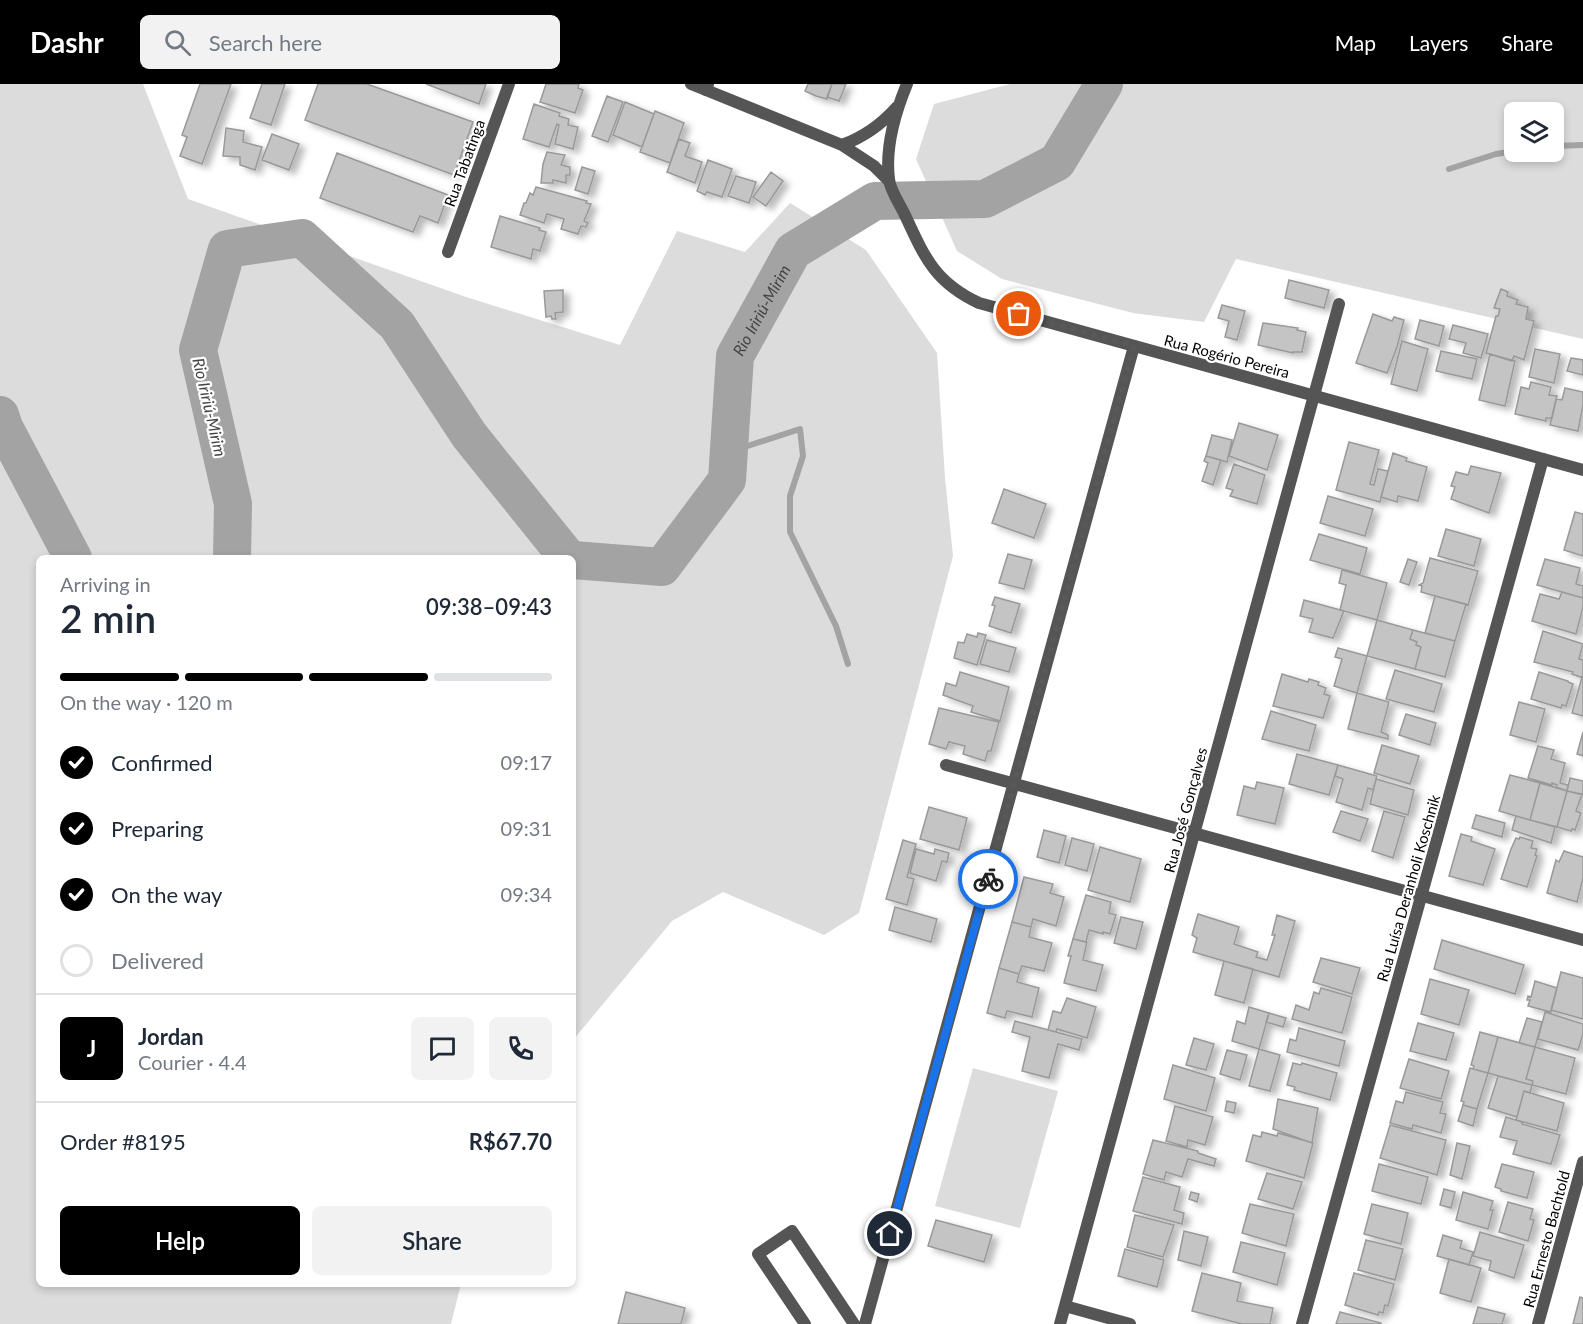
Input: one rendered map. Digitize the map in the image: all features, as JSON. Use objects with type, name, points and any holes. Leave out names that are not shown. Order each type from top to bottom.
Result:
[{"type":"street","name":"Rua Tabatinga","points":[[448,252],[509,84]]},
{"type":"street","points":[[691,84],[707,87],[842,146],[874,166],[890,183]]},
{"type":"street","points":[[890,183],[892,133],[898,106],[907,84]]},
{"type":"street","points":[[842,146],[873,130],[898,106]]},
{"type":"street","name":"Rua Rogério Pereira","points":[[890,183],[916,239],[936,273],[962,295],[979,303],[1583,470]]},
{"type":"street","name":"Rua José Gonçalves","points":[[1060,1324],[1339,304]]},
{"type":"street","points":[[865,1324],[1134,346]]},
{"type":"street","name":"Rua Luísa Deranholi Koschnik","points":[[1302,1324],[1543,459]]},
{"type":"street","points":[[946,765],[1583,940]]},
{"type":"street","name":"Rua Ernesto Bachtold","points":[[1538,1324],[1583,1162]]},
{"type":"street","points":[[805,1324],[758,1254],[792,1231],[854,1324]]},
{"type":"street","points":[[1065,1306],[1130,1324]]},
{"type":"shaded area","points":[[0,84],[143,84],[188,199],[466,297],[620,345],[677,231],[745,252],[790,203],[866,250],[937,353],[945,478],[953,556],[859,913],[824,935],[723,892],[672,921],[576,1036],[576,555],[36,555],[36,1287],[460,1287],[451,1324],[0,1324]]},
{"type":"shaded area","points":[[1010,84],[1583,84],[1583,339],[1236,259],[1204,322],[1133,313],[1002,279],[957,251],[916,159],[934,104]]},
{"type":"shaded area","points":[[973,1068],[1058,1091],[1020,1228],[935,1206]]},
{"type":"building","points":[[200,84],[231,84],[202,164],[180,156],[187,137],[182,135]]},
{"type":"building","points":[[262,84],[285,84],[271,125],[250,118]]},
{"type":"building","points":[[318,84],[367,84],[473,122],[454,175],[305,120]]},
{"type":"building","points":[[426,84],[486,84],[479,104]]},
{"type":"building","points":[[546,84],[579,84],[578,88],[583,90],[575,113],[540,102]]},
{"type":"building","points":[[808,84],[832,84],[827,99],[805,91]]},
{"type":"building","points":[[832,84],[846,84],[839,101],[827,97]]},
{"type":"building","points":[[607,96],[623,102],[608,142],[592,136]]},
{"type":"building","points":[[625,102],[654,114],[642,147],[613,135]]},
{"type":"building","points":[[534,104],[560,113],[559,116],[569,119],[568,125],[578,127],[573,149],[555,144],[559,125],[557,124],[549,147],[523,139]]},
{"type":"building","points":[[655,111],[684,123],[670,163],[640,152]]},
{"type":"building","points":[[226,128],[244,131],[243,142],[262,147],[255,170],[240,165],[240,157],[223,156]]},
{"type":"building","points":[[272,134],[299,144],[289,170],[262,160]]},
{"type":"building","points":[[679,139],[690,143],[685,156],[702,162],[695,183],[667,172]]},
{"type":"building","points":[[547,152],[565,155],[561,165],[570,167],[570,175],[566,175],[566,183],[553,180],[553,183],[541,183]]},
{"type":"building","points":[[337,153],[448,195],[438,223],[420,216],[413,232],[320,198]]},
{"type":"building","points":[[708,160],[732,169],[722,197],[707,192],[705,195],[697,191]]},
{"type":"building","points":[[582,167],[595,171],[588,194],[575,190]]},
{"type":"building","points":[[771,172],[783,181],[766,206],[753,197]]},
{"type":"building","points":[[736,176],[756,182],[749,203],[728,196]]},
{"type":"building","points":[[536,187],[591,204],[584,221],[588,223],[586,227],[581,226],[578,234],[561,229],[564,219],[547,214],[544,223],[520,215],[524,203],[530,193],[533,195]]},
{"type":"building","points":[[500,216],[540,228],[539,230],[546,232],[540,251],[533,249],[531,259],[491,247]]},
{"type":"building","points":[[1289,280],[1329,290],[1324,308],[1285,298]]},
{"type":"building","points":[[1501,289],[1508,292],[1507,296],[1518,300],[1516,304],[1528,307],[1526,319],[1534,321],[1524,360],[1514,356],[1512,361],[1486,353],[1500,309],[1494,308]]},
{"type":"building","points":[[563,290],[563,312],[555,313],[556,319],[552,319],[551,316],[546,317],[544,291]]},
{"type":"building","points":[[1222,305],[1245,311],[1237,340],[1225,337],[1229,321],[1218,318]]},
{"type":"building","points":[[1373,314],[1392,321],[1394,317],[1404,320],[1387,373],[1356,363]]},
{"type":"building","points":[[1420,320],[1444,326],[1439,346],[1415,339]]},
{"type":"building","points":[[1263,323],[1298,328],[1297,330],[1306,332],[1302,352],[1293,353],[1258,345]]},
{"type":"building","points":[[1453,325],[1488,334],[1481,358],[1463,353],[1466,343],[1449,339]]},
{"type":"building","points":[[1402,341],[1428,349],[1417,391],[1391,384]]},
{"type":"building","points":[[1535,349],[1560,354],[1554,383],[1529,377]]},
{"type":"building","points":[[1441,351],[1477,359],[1472,379],[1436,371]]},
{"type":"building","points":[[1490,354],[1515,361],[1505,406],[1479,400]]},
{"type":"building","points":[[1571,358],[1583,360],[1583,375],[1567,371]]},
{"type":"building","points":[[1531,382],[1551,387],[1549,395],[1557,396],[1552,418],[1546,418],[1546,421],[1515,414],[1521,387],[1529,389]]},
{"type":"building","points":[[1565,388],[1583,392],[1578,431],[1550,425],[1556,399],[1562,400]]},
{"type":"building","points":[[1239,423],[1278,435],[1267,470],[1229,456]]},
{"type":"building","points":[[1212,435],[1232,440],[1227,462],[1206,456]]},
{"type":"building","points":[[1349,442],[1379,450],[1370,484],[1374,485],[1378,469],[1388,471],[1380,502],[1336,490]]},
{"type":"building","points":[[1393,453],[1407,458],[1406,461],[1427,467],[1418,501],[1398,496],[1397,502],[1381,497]]},
{"type":"building","points":[[1206,456],[1221,460],[1213,485],[1202,481],[1208,463],[1204,461]]},
{"type":"building","points":[[1234,464],[1265,475],[1257,504],[1230,496],[1233,490],[1226,488]]},
{"type":"building","points":[[1471,466],[1501,473],[1489,513],[1451,499],[1455,487],[1451,486],[1456,472],[1468,475]]},
{"type":"building","points":[[1004,489],[1046,504],[1034,538],[992,523]]},
{"type":"building","points":[[1328,496],[1373,509],[1365,536],[1320,523]]},
{"type":"building","points":[[1575,512],[1583,514],[1583,556],[1564,550]]},
{"type":"building","points":[[1446,529],[1481,539],[1474,566],[1438,556]]},
{"type":"building","points":[[1319,534],[1367,548],[1360,574],[1310,560]]},
{"type":"building","points":[[1008,554],[1032,560],[1024,589],[999,583]]},
{"type":"building","points":[[1430,558],[1478,571],[1468,605],[1421,592],[1422,586],[1419,585],[1423,583]]},
{"type":"building","points":[[1408,559],[1417,562],[1409,585],[1400,582]]},
{"type":"building","points":[[1545,559],[1580,568],[1576,584],[1583,586],[1583,598],[1537,585]]},
{"type":"building","points":[[1342,570],[1387,583],[1377,620],[1340,610],[1346,585],[1339,583]]},
{"type":"building","points":[[1562,592],[1583,598],[1576,634],[1532,621],[1540,594],[1559,599]]},
{"type":"building","points":[[1435,596],[1466,604],[1455,641],[1425,633]]},
{"type":"building","points":[[995,597],[1020,604],[1011,633],[989,626],[995,606],[992,605]]},
{"type":"building","points":[[1304,600],[1344,611],[1333,638],[1309,632],[1313,619],[1300,616]]},
{"type":"building","points":[[1377,620],[1413,630],[1410,639],[1421,647],[1415,669],[1367,656]]},
{"type":"building","points":[[1413,630],[1455,641],[1445,677],[1415,669],[1421,647],[1410,639]]},
{"type":"building","points":[[1543,631],[1583,644],[1579,659],[1583,660],[1583,678],[1572,674],[1573,672],[1534,662]]},
{"type":"building","points":[[978,633],[986,635],[977,665],[954,658],[958,642],[964,643],[967,634],[977,637]]},
{"type":"building","points":[[987,640],[1016,648],[1009,672],[980,664]]},
{"type":"building","points":[[1338,648],[1367,656],[1357,693],[1334,686],[1342,659],[1335,657]]},
{"type":"building","points":[[1395,670],[1442,684],[1434,712],[1386,699]]},
{"type":"building","points":[[960,672],[1009,687],[1000,721],[971,712],[973,706],[943,695],[946,683],[956,686]]},
{"type":"building","points":[[1539,672],[1573,684],[1566,706],[1562,705],[1561,708],[1531,699]]},
{"type":"building","points":[[1282,674],[1308,682],[1309,679],[1319,682],[1318,685],[1326,688],[1324,694],[1330,696],[1323,718],[1273,706]]},
{"type":"building","points":[[1583,678],[1583,716],[1572,713]]},
{"type":"building","points":[[1357,693],[1389,702],[1381,732],[1388,735],[1388,739],[1348,729]]},
{"type":"building","points":[[1519,702],[1545,709],[1536,742],[1510,735]]},
{"type":"building","points":[[939,708],[999,722],[991,751],[988,751],[985,761],[963,754],[965,746],[949,742],[946,749],[929,744]]},
{"type":"building","points":[[1271,711],[1316,725],[1309,751],[1262,739]]},
{"type":"building","points":[[1406,714],[1436,723],[1430,745],[1399,735]]},
{"type":"building","points":[[1583,732],[1583,756],[1577,754]]},
{"type":"building","points":[[1382,745],[1419,756],[1410,784],[1374,773]]},
{"type":"building","points":[[1538,746],[1554,750],[1551,759],[1565,763],[1560,783],[1568,785],[1567,791],[1552,783],[1552,785],[1528,778]]},
{"type":"building","points":[[1297,754],[1338,765],[1329,795],[1289,784]]},
{"type":"building","points":[[1338,765],[1377,776],[1373,790],[1368,788],[1362,810],[1336,802],[1343,779],[1335,776]]},
{"type":"building","points":[[1510,775],[1540,783],[1530,820],[1499,811]]},
{"type":"building","points":[[1570,778],[1583,781],[1583,795],[1567,791]]},
{"type":"building","points":[[1376,779],[1414,790],[1408,815],[1370,804]]},
{"type":"building","points":[[1257,782],[1284,788],[1275,824],[1237,815],[1244,786],[1255,789]]},
{"type":"building","points":[[1540,783],[1567,791],[1557,827],[1530,820]]},
{"type":"building","points":[[1567,791],[1582,794],[1576,811],[1581,813],[1575,830],[1571,831],[1557,827]]},
{"type":"building","points":[[929,807],[967,818],[959,850],[920,839]]},
{"type":"building","points":[[1341,811],[1368,819],[1360,841],[1333,832]]},
{"type":"building","points":[[1384,811],[1405,817],[1393,858],[1372,851]]},
{"type":"building","points":[[1476,815],[1505,823],[1502,837],[1472,828]]},
{"type":"building","points":[[1516,816],[1555,827],[1551,843],[1512,830]]},
{"type":"building","points":[[1044,830],[1066,836],[1059,863],[1037,857]]},
{"type":"building","points":[[1461,834],[1472,837],[1471,841],[1495,849],[1483,885],[1449,876]]},
{"type":"building","points":[[1072,838],[1094,844],[1087,871],[1065,865]]},
{"type":"building","points":[[1516,838],[1533,841],[1531,848],[1537,849],[1527,887],[1501,879],[1511,849]]},
{"type":"building","points":[[903,840],[916,844],[907,877],[914,879],[907,905],[886,899]]},
{"type":"building","points":[[1100,847],[1141,859],[1130,902],[1088,890]]},
{"type":"building","points":[[916,849],[934,854],[935,849],[949,853],[947,862],[942,861],[936,881],[910,873]]},
{"type":"building","points":[[1564,851],[1583,857],[1583,878],[1577,902],[1547,893],[1556,860],[1559,862]]},
{"type":"building","points":[[1024,877],[1053,884],[1050,893],[1064,897],[1056,926],[1033,919],[1031,927],[1012,922]]},
{"type":"building","points":[[1086,895],[1111,902],[1109,913],[1116,915],[1110,934],[1089,930],[1086,942],[1073,939]]},
{"type":"building","points":[[895,907],[937,919],[931,942],[889,930]]},
{"type":"building","points":[[1198,914],[1239,927],[1234,944],[1258,952],[1256,957],[1267,960],[1275,935],[1272,935],[1277,915],[1295,921],[1279,977],[1193,952],[1197,938],[1192,935]]},
{"type":"building","points":[[1121,917],[1143,922],[1136,949],[1114,943]]},
{"type":"building","points":[[1012,922],[1031,927],[1029,937],[1052,943],[1044,971],[1022,966],[1019,974],[999,968]]},
{"type":"building","points":[[1073,939],[1087,942],[1083,960],[1103,965],[1096,991],[1064,983]]},
{"type":"building","points":[[1442,940],[1524,965],[1515,994],[1434,969]]},
{"type":"building","points":[[1321,958],[1360,968],[1352,994],[1313,982]]},
{"type":"building","points":[[1224,961],[1253,969],[1244,1003],[1215,995]]},
{"type":"building","points":[[999,968],[1019,974],[1017,982],[1039,988],[1032,1017],[1007,1011],[1005,1018],[987,1013]]},
{"type":"building","points":[[1561,972],[1583,978],[1583,1019],[1551,1010]]},
{"type":"building","points":[[1430,979],[1469,990],[1459,1025],[1421,1014]]},
{"type":"building","points":[[1535,981],[1557,988],[1551,1012],[1528,1006],[1530,1000],[1527,1000],[1528,996],[1531,997]]},
{"type":"building","points":[[1321,988],[1352,997],[1342,1033],[1292,1019],[1296,1005],[1309,1010],[1314,992],[1319,994]]},
{"type":"building","points":[[1067,998],[1096,1007],[1087,1038],[1057,1029],[1056,1032],[1048,1030],[1053,1011],[1061,1013]]},
{"type":"building","points":[[1249,1007],[1269,1013],[1259,1049],[1232,1041],[1237,1021],[1245,1024]]},
{"type":"building","points":[[1545,1012],[1583,1024],[1583,1034],[1578,1050],[1538,1039]]},
{"type":"building","points":[[1269,1013],[1286,1018],[1283,1027],[1266,1022]]},
{"type":"building","points":[[1527,1018],[1542,1022],[1535,1047],[1519,1043]]},
{"type":"building","points":[[1015,1021],[1082,1039],[1079,1050],[1058,1044],[1049,1078],[1022,1071],[1030,1037],[1012,1032]]},
{"type":"building","points":[[1418,1023],[1454,1033],[1446,1060],[1410,1051]]},
{"type":"building","points":[[1299,1028],[1345,1041],[1339,1066],[1287,1052],[1290,1039],[1296,1041]]},
{"type":"building","points":[[1480,1032],[1498,1037],[1488,1073],[1473,1069],[1474,1066],[1471,1065]]},
{"type":"building","points":[[1498,1037],[1535,1047],[1526,1079],[1533,1081],[1532,1085],[1488,1073]]},
{"type":"building","points":[[1194,1038],[1214,1044],[1206,1070],[1186,1065]]},
{"type":"building","points":[[1535,1047],[1575,1058],[1566,1094],[1532,1085],[1533,1081],[1526,1079]]},
{"type":"building","points":[[1259,1049],[1280,1055],[1270,1091],[1249,1086]]},
{"type":"building","points":[[1227,1050],[1247,1055],[1240,1080],[1220,1074]]},
{"type":"building","points":[[1409,1059],[1449,1071],[1441,1099],[1400,1088]]},
{"type":"building","points":[[1293,1063],[1301,1065],[1302,1063],[1337,1073],[1330,1100],[1294,1090],[1295,1087],[1287,1085]]},
{"type":"building","points":[[1173,1065],[1215,1078],[1206,1111],[1164,1099]]},
{"type":"building","points":[[1470,1068],[1488,1073],[1477,1109],[1463,1105],[1464,1102],[1461,1101]]},
{"type":"building","points":[[1498,1076],[1532,1085],[1530,1093],[1524,1091],[1517,1117],[1488,1108]]},
{"type":"building","points":[[1524,1091],[1564,1103],[1557,1131],[1516,1120]]},
{"type":"building","points":[[1406,1092],[1443,1102],[1440,1113],[1446,1114],[1441,1133],[1413,1125],[1412,1129],[1390,1123],[1396,1101],[1403,1103]]},
{"type":"building","points":[[1278,1099],[1318,1108],[1312,1143],[1273,1129]]},
{"type":"building","points":[[1227,1101],[1236,1103],[1234,1113],[1225,1111]]},
{"type":"building","points":[[1463,1105],[1477,1109],[1473,1126],[1458,1121]]},
{"type":"building","points":[[1175,1106],[1213,1117],[1205,1145],[1188,1140],[1187,1147],[1166,1141]]},
{"type":"building","points":[[1506,1117],[1560,1135],[1551,1164],[1513,1154],[1517,1141],[1500,1137]]},
{"type":"building","points":[[1390,1125],[1446,1140],[1437,1175],[1380,1158]]},
{"type":"building","points":[[1262,1132],[1277,1136],[1278,1133],[1313,1143],[1304,1178],[1246,1161],[1253,1135],[1261,1137]]},
{"type":"building","points":[[1153,1140],[1198,1151],[1198,1153],[1216,1159],[1214,1166],[1188,1159],[1182,1177],[1166,1172],[1164,1180],[1143,1174]]},
{"type":"building","points":[[1457,1143],[1470,1146],[1462,1179],[1450,1175]]},
{"type":"building","points":[[1379,1164],[1428,1177],[1421,1204],[1372,1191]]},
{"type":"building","points":[[1502,1164],[1534,1172],[1527,1198],[1501,1191],[1495,1187]]},
{"type":"building","points":[[1267,1173],[1302,1182],[1293,1209],[1258,1199]]},
{"type":"building","points":[[1143,1177],[1180,1187],[1174,1210],[1184,1213],[1182,1224],[1133,1211]]},
{"type":"building","points":[[1444,1189],[1455,1192],[1451,1208],[1440,1205]]},
{"type":"building","points":[[1191,1192],[1199,1194],[1197,1202],[1189,1199]]},
{"type":"building","points":[[1463,1192],[1493,1201],[1488,1229],[1456,1220]]},
{"type":"building","points":[[1508,1202],[1533,1209],[1530,1219],[1534,1220],[1528,1241],[1499,1232]]},
{"type":"building","points":[[1250,1204],[1294,1214],[1286,1246],[1242,1233]]},
{"type":"building","points":[[1372,1204],[1408,1213],[1401,1244],[1364,1234]]},
{"type":"building","points":[[1135,1215],[1174,1225],[1163,1257],[1127,1247]]},
{"type":"building","points":[[936,1220],[992,1235],[984,1262],[928,1246]]},
{"type":"building","points":[[1184,1231],[1208,1237],[1201,1266],[1178,1260]]},
{"type":"building","points":[[1480,1232],[1524,1245],[1514,1278],[1489,1270],[1491,1261],[1473,1256]]},
{"type":"building","points":[[1443,1235],[1462,1241],[1460,1248],[1473,1252],[1469,1265],[1437,1256]]},
{"type":"building","points":[[1366,1240],[1403,1249],[1395,1280],[1358,1270]]},
{"type":"building","points":[[1241,1242],[1285,1253],[1277,1285],[1233,1272]]},
{"type":"building","points":[[1125,1249],[1164,1260],[1157,1287],[1118,1276]]},
{"type":"building","points":[[1449,1259],[1481,1268],[1471,1302],[1440,1293]]},
{"type":"building","points":[[1202,1273],[1241,1283],[1237,1301],[1273,1308],[1270,1324],[1242,1324],[1192,1311]]},
{"type":"building","points":[[1354,1273],[1394,1284],[1388,1306],[1385,1305],[1383,1313],[1379,1312],[1378,1315],[1345,1305]]},
{"type":"building","points":[[626,1292],[685,1308],[681,1324],[618,1324]]},
{"type":"building","points":[[1580,1297],[1583,1298],[1583,1324],[1573,1324]]},
{"type":"building","points":[[1478,1307],[1505,1314],[1502,1324],[1473,1324]]},
{"type":"building","points":[[1340,1312],[1381,1323],[1381,1324],[1336,1324]]},
{"type":"waterway","name":"Rio Iririú-Mirim","points":[[576,560],[662,567],[727,480],[735,356],[793,251],[875,201],[985,199],[1057,162],[1104,84]]},
{"type":"waterway","points":[[1564,146],[1583,145]]},
{"type":"waterway","points":[[1449,169],[1504,153]]},
{"type":"waterway","name":"Rio Iririú-Mirim","points":[[232,555],[233,504],[198,350],[227,249],[302,238],[397,325],[469,435],[566,555]]},
{"type":"waterway","name":"Rio Iririú-Mirim","points":[[0,415],[4,427],[71,555]]},
{"type":"waterway","points":[[729,452],[800,429],[803,456],[790,496],[790,532],[836,626],[848,664]]},
{"type":"way so far","points":[[988,879],[1134,346],[1019,314]]},
{"type":"route","points":[[890,1234],[988,879]]}]
